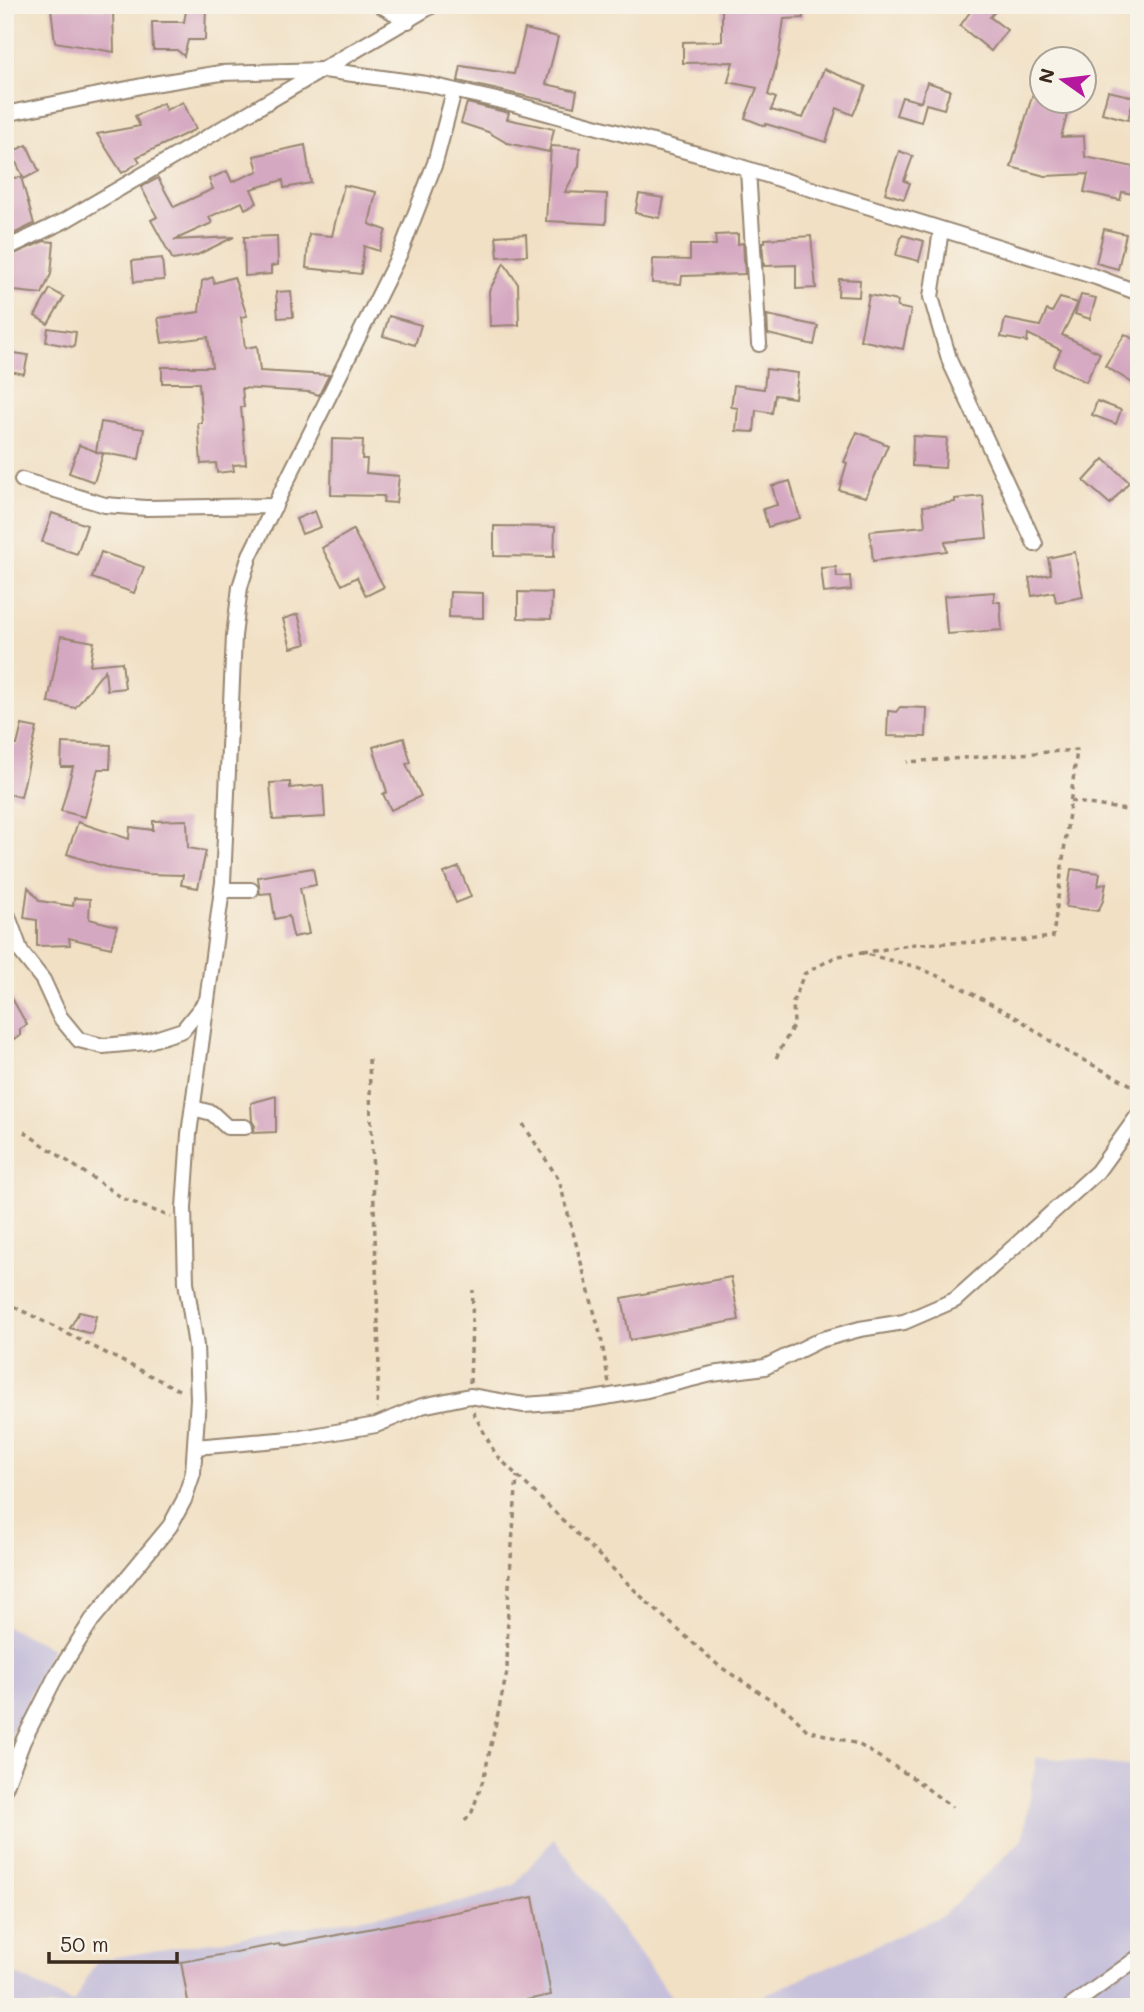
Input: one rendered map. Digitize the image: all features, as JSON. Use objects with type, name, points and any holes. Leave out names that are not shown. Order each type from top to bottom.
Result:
[{"type":"street","points":[[380,5],[408,21]]},
{"type":"street","points":[[5,249],[64,221],[433,5]]},
{"type":"street","points":[[5,114],[221,73],[324,70],[426,84],[514,104],[748,170],[1096,277],[1139,293]]},
{"type":"street","points":[[5,1788],[23,1741],[55,1678],[92,1620],[170,1526],[190,1482],[198,1399],[196,1346],[186,1282],[184,1208],[193,1108],[222,890],[231,747],[234,636],[240,587],[250,555],[401,251],[435,163],[454,91]]},
{"type":"street","points":[[748,170],[759,344]]},
{"type":"street","points":[[941,230],[932,297],[950,362],[1035,544]]},
{"type":"street","points":[[22,480],[106,505],[146,508],[275,506]]},
{"type":"street","points":[[222,890],[251,890]]},
{"type":"street","points":[[5,908],[21,952],[43,980],[61,1017],[79,1040],[103,1046],[146,1042],[171,1034],[183,1030],[207,999]]},
{"type":"street","points":[[193,1108],[212,1113],[227,1127],[246,1127]]},
{"type":"street","points":[[195,1447],[300,1438],[376,1425],[422,1406],[470,1396],[524,1405],[647,1390],[712,1374],[765,1367],[820,1340],[860,1329],[904,1322],[955,1300],[1097,1172],[1139,1114]]},
{"type":"street","points":[[1070,2007],[1139,1956]]},
{"type":"path","points":[[776,1058],[794,1024],[793,1002],[804,974],[837,956],[915,944],[1017,941],[1054,937],[1077,750],[907,762]]},
{"type":"path","points":[[1070,801],[1139,811]]},
{"type":"path","points":[[862,953],[917,967],[947,980],[1019,1019],[1062,1049],[1139,1089]]},
{"type":"path","points":[[369,1059],[379,1355],[376,1425]]},
{"type":"path","points":[[523,1124],[559,1180],[601,1336],[611,1396]]},
{"type":"path","points":[[24,1132],[124,1199],[170,1219],[184,1208]]},
{"type":"path","points":[[473,1290],[470,1396],[474,1418],[496,1455],[648,1603],[719,1666],[787,1710],[807,1730],[858,1744],[952,1807]]},
{"type":"path","points":[[5,1302],[198,1399]]},
{"type":"path","points":[[465,1821],[472,1812],[484,1777],[507,1672],[508,1600],[517,1475]]},
{"type":"shaded area","points":[[5,1626],[52,1648],[5,1748]]},
{"type":"shaded area","points":[[1037,1757],[1139,1767],[1139,2007],[738,2007],[943,1915],[1022,1840]]},
{"type":"shaded area","points":[[554,1838],[679,2007],[5,2007],[5,1969],[73,2003],[97,1960],[468,1901],[514,1885]]},
{"type":"building","points":[[206,5],[205,40],[188,40],[184,56],[177,50],[153,50],[152,22],[184,22],[186,11]]},
{"type":"building","points":[[722,5],[802,5],[803,18],[784,19],[779,55],[768,95],[776,98],[771,110],[803,118],[824,69],[866,86],[853,115],[837,108],[826,142],[745,118],[757,88],[728,82],[733,62],[683,63],[683,42],[722,41]]},
{"type":"building","points":[[975,5],[1001,5],[990,17],[1007,30],[991,51],[960,26]]},
{"type":"building","points":[[51,8],[113,9],[114,52],[55,42]]},
{"type":"building","points":[[525,29],[558,37],[546,84],[577,91],[574,107],[458,81],[461,66],[514,74]]},
{"type":"building","points":[[927,82],[950,90],[944,109],[926,104],[921,122],[896,115],[902,97],[921,102]]},
{"type":"building","points":[[1108,91],[1134,97],[1128,120],[1102,113]]},
{"type":"building","points":[[183,102],[196,129],[137,157],[140,162],[122,173],[97,134],[140,126],[135,116],[163,103],[166,110]]},
{"type":"building","points":[[467,103],[509,113],[507,119],[554,129],[549,152],[507,143],[488,132],[461,123]]},
{"type":"building","points":[[1028,110],[1028,116],[1067,116],[1061,137],[1084,136],[1085,157],[1139,168],[1139,195],[1122,192],[1120,200],[1084,192],[1088,174],[1045,176],[1011,167]]},
{"type":"building","points":[[27,145],[39,171],[24,179],[11,152]]},
{"type":"building","points":[[305,145],[311,183],[284,188],[283,180],[251,189],[257,203],[245,209],[242,202],[209,217],[212,223],[174,240],[234,237],[195,256],[173,260],[151,220],[157,217],[141,187],[158,178],[174,207],[213,189],[209,179],[227,171],[232,182],[258,171],[254,156]]},
{"type":"building","points":[[551,146],[580,148],[579,166],[565,192],[607,194],[606,224],[546,221]]},
{"type":"building","points":[[899,151],[913,156],[904,181],[910,183],[904,199],[885,193]]},
{"type":"building","points":[[21,177],[34,224],[5,238],[5,179]]},
{"type":"building","points":[[344,185],[376,192],[369,224],[386,230],[379,251],[364,246],[361,274],[306,268],[309,234],[332,236]]},
{"type":"building","points":[[639,194],[664,198],[660,218],[635,213]]},
{"type":"building","points":[[1104,229],[1126,234],[1118,269],[1096,263]]},
{"type":"building","points":[[526,234],[527,255],[498,257],[496,236]]},
{"type":"building","points":[[738,234],[738,244],[743,243],[745,274],[682,276],[681,284],[652,283],[653,259],[690,260],[690,245],[716,245],[715,235]]},
{"type":"building","points":[[902,235],[924,241],[919,261],[896,255]]},
{"type":"building","points":[[277,236],[278,265],[271,266],[271,274],[245,276],[244,237]]},
{"type":"building","points":[[811,236],[816,288],[796,289],[796,265],[764,266],[762,242],[765,242],[765,239]]},
{"type":"building","points":[[44,241],[54,242],[51,274],[42,294],[5,290],[5,258]]},
{"type":"building","points":[[162,258],[164,280],[134,282],[132,261]]},
{"type":"building","points":[[504,263],[518,284],[519,325],[490,326],[489,291]]},
{"type":"building","points":[[213,277],[214,283],[234,277],[247,316],[241,317],[245,348],[257,346],[260,371],[329,375],[319,395],[242,388],[246,464],[233,465],[234,471],[217,473],[216,463],[201,464],[199,383],[162,383],[162,367],[212,367],[208,337],[162,343],[158,318],[199,312],[202,281]]},
{"type":"building","points":[[839,279],[860,280],[859,297],[838,296]]},
{"type":"building","points":[[50,289],[64,297],[48,324],[35,316]]},
{"type":"building","points":[[291,291],[293,317],[278,318],[276,292]]},
{"type":"building","points":[[869,295],[898,301],[897,307],[911,310],[903,349],[860,340]]},
{"type":"building","points":[[1081,295],[1096,298],[1090,319],[1075,314]]},
{"type":"building","points":[[1060,298],[1078,303],[1062,335],[1100,353],[1086,382],[1053,366],[1061,350],[1028,334],[1027,342],[1001,337],[1005,319],[1040,326],[1047,310],[1052,312]]},
{"type":"building","points":[[767,315],[818,326],[814,345],[768,334]]},
{"type":"building","points":[[389,316],[421,325],[415,345],[383,336]]},
{"type":"building","points":[[48,328],[76,332],[74,347],[46,342]]},
{"type":"building","points":[[1125,334],[1139,343],[1139,387],[1105,366]]},
{"type":"building","points":[[14,353],[28,355],[24,374],[5,370]]},
{"type":"building","points":[[766,369],[798,373],[795,398],[775,395],[772,413],[756,410],[754,432],[736,431],[738,408],[731,407],[734,385],[764,389]]},
{"type":"building","points":[[1097,401],[1121,410],[1116,424],[1092,415]]},
{"type":"building","points":[[101,422],[144,429],[139,459],[96,452]]},
{"type":"building","points":[[857,432],[888,445],[866,497],[839,490],[847,463],[844,462]]},
{"type":"building","points":[[913,436],[947,438],[945,468],[912,466]]},
{"type":"building","points":[[332,439],[363,440],[362,459],[367,459],[366,473],[399,476],[396,503],[383,502],[384,496],[331,495]]},
{"type":"building","points":[[79,445],[103,454],[94,482],[69,473]]},
{"type":"building","points":[[1104,459],[1129,482],[1110,504],[1084,481]]},
{"type":"building","points":[[790,481],[800,518],[768,527],[763,509],[777,505],[772,486]]},
{"type":"building","points":[[983,496],[987,538],[945,542],[947,551],[873,561],[870,531],[925,526],[923,506]]},
{"type":"building","points":[[315,511],[321,527],[302,534],[296,519]]},
{"type":"building","points":[[52,513],[87,525],[77,554],[42,542]]},
{"type":"building","points":[[494,526],[555,527],[554,557],[494,556]]},
{"type":"building","points":[[353,530],[384,587],[366,596],[357,577],[342,585],[322,548]]},
{"type":"building","points":[[101,552],[144,567],[134,593],[92,578]]},
{"type":"building","points":[[1075,552],[1083,597],[1056,602],[1054,592],[1032,596],[1029,578],[1051,574],[1048,558]]},
{"type":"building","points":[[836,567],[837,577],[850,576],[851,590],[824,593],[821,568]]},
{"type":"building","points":[[450,592],[483,593],[483,618],[449,617]]},
{"type":"building","points":[[518,592],[552,593],[551,619],[518,618]]},
{"type":"building","points":[[994,592],[994,602],[1000,602],[1002,630],[947,634],[944,596]]},
{"type":"building","points":[[298,614],[306,644],[291,648],[283,619]]},
{"type":"building","points":[[61,636],[94,642],[90,665],[122,662],[125,688],[107,690],[105,670],[75,708],[48,702]]},
{"type":"building","points":[[900,707],[927,708],[926,737],[887,736],[888,711],[896,712]]},
{"type":"building","points":[[22,725],[37,728],[21,797],[5,793],[5,743],[17,745]]},
{"type":"building","points":[[404,738],[411,763],[406,764],[421,796],[391,810],[383,794],[387,792],[373,747]]},
{"type":"building","points":[[62,743],[111,745],[110,769],[98,769],[85,817],[61,811],[73,767],[61,767]]},
{"type":"building","points":[[290,782],[290,788],[323,785],[325,817],[273,820],[270,783]]},
{"type":"building","points":[[187,820],[188,848],[206,851],[198,888],[181,885],[183,875],[112,869],[67,854],[78,822],[129,839],[130,827],[153,830],[153,821]]},
{"type":"building","points":[[459,867],[471,897],[456,903],[444,873]]},
{"type":"building","points":[[313,868],[316,885],[300,888],[309,934],[293,937],[289,916],[275,919],[271,893],[260,894],[258,877]]},
{"type":"building","points":[[1071,869],[1100,873],[1098,886],[1106,883],[1098,911],[1066,907]]},
{"type":"building","points":[[28,887],[40,901],[73,906],[74,898],[90,899],[89,919],[117,926],[111,948],[69,938],[70,945],[37,946],[37,920],[24,918]]},
{"type":"building","points":[[5,986],[27,1025],[20,1029],[20,1036],[5,1043]]},
{"type":"building","points":[[276,1096],[276,1132],[253,1133],[255,1126],[251,1103]]},
{"type":"building","points":[[731,1277],[739,1320],[630,1340],[622,1298]]},
{"type":"building","points":[[79,1312],[96,1316],[92,1334],[70,1328]]},
{"type":"building","points":[[533,1897],[551,1995],[492,2007],[189,2007],[181,1962],[279,1944],[280,1946]]}]
